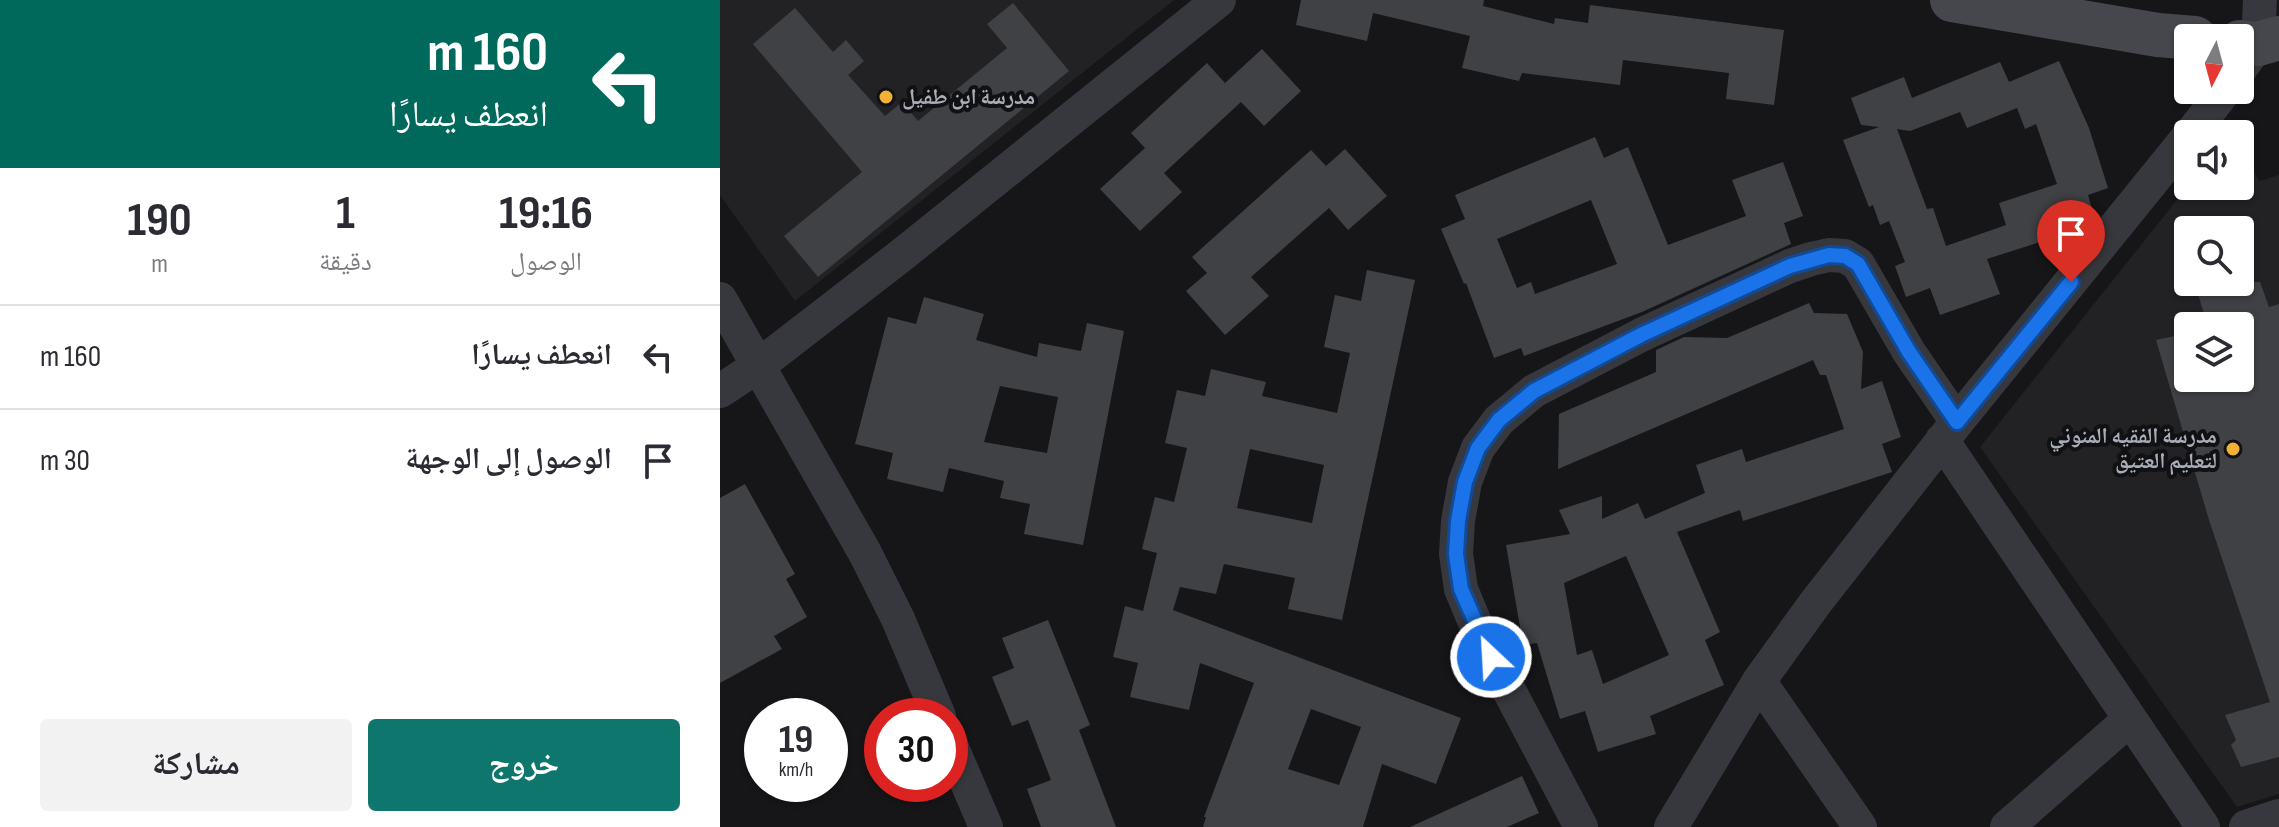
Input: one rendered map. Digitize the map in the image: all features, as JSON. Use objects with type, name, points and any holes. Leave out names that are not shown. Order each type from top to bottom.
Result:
[{"type":"main road","points":[[1952,0],[2174,36]]},
{"type":"street","points":[[720,391],[758,366],[915,244],[1219,0]]},
{"type":"street","points":[[2254,48],[2260,0]]},
{"type":"street","points":[[2202,120],[2214,104]]},
{"type":"street","points":[[1671,827],[1759,681],[1816,602],[2174,155]]},
{"type":"street","points":[[1581,827],[1481,637],[1461,589],[1456,554],[1458,521],[1465,482],[1478,448],[1499,420],[1534,391],[1641,335],[1790,266],[1829,255],[1845,256],[1858,264],[1950,431],[2130,719],[2203,827]]},
{"type":"street","points":[[720,299],[865,553],[898,619],[931,698]]},
{"type":"street","points":[[1759,681],[1860,827]]},
{"type":"street","points":[[2007,827],[2130,719]]},
{"type":"street","points":[[968,785],[986,827]]},
{"type":"street","points":[[2246,827],[2279,816]]},
{"type":"shaded area","name":"مدرسة ابن طفيل","points":[[720,0],[1174,0],[795,301],[720,195]]},
{"type":"shaded area","points":[[2254,172],[2259,181],[2279,175],[2279,794],[2237,807],[1980,447],[2177,200],[2254,200]]},
{"type":"building","points":[[1301,0],[1484,0],[1483,6],[1554,24],[1555,18],[1588,23],[1590,5],[1784,30],[1774,105],[1726,99],[1729,73],[1623,60],[1620,85],[1522,73],[1519,81],[1462,68],[1470,36],[1373,13],[1367,41],[1296,25]]},
{"type":"building","points":[[1013,3],[1069,71],[818,277],[784,236],[862,172],[753,44],[795,8],[833,52],[846,40],[864,61],[848,75],[885,116],[902,102],[918,121],[1007,48],[987,24]]},
{"type":"building","points":[[1262,49],[1301,91],[1264,126],[1241,102],[1164,173],[1182,192],[1140,231],[1100,189],[1145,148],[1131,133],[1207,63],[1225,83]]},
{"type":"building","points":[[2059,61],[2089,128],[2108,188],[2088,195],[2095,219],[2090,226],[1987,259],[2000,294],[1940,315],[1930,288],[1906,297],[1895,266],[1905,262],[1889,221],[1880,225],[1873,205],[1869,207],[1843,140],[1879,127],[1861,125],[1851,98],[1904,77],[1912,98],[2000,62],[2009,82]],"holes":[[[2017,108],[2025,129],[2036,124],[2057,184],[1999,203],[2006,225],[1946,246],[1933,208],[1927,209],[1897,129],[1910,131],[1960,112],[1967,128]]]},
{"type":"building","points":[[1595,137],[1604,158],[1628,147],[1668,245],[1746,216],[1732,180],[1783,162],[1803,216],[1784,223],[1791,244],[1642,312],[1524,356],[1521,348],[1494,358],[1466,283],[1441,229],[1465,219],[1455,195]],"holes":[[[1591,200],[1617,264],[1535,294],[1531,282],[1517,288],[1497,239]]]},
{"type":"building","points":[[1345,149],[1387,196],[1348,230],[1329,208],[1251,277],[1269,296],[1225,335],[1186,291],[1207,273],[1192,257],[1311,150],[1326,166]]},
{"type":"building","points":[[1367,270],[1415,280],[1342,620],[1288,609],[1295,578],[1224,564],[1216,594],[1180,587],[1173,610],[1461,718],[1436,784],[1382,764],[1363,827],[1203,827],[1254,683],[1200,663],[1189,710],[1130,697],[1138,663],[1113,657],[1125,606],[1143,611],[1157,553],[1142,549],[1155,497],[1174,502],[1187,448],[1165,443],[1177,390],[1205,396],[1211,369],[1266,382],[1262,396],[1337,413],[1350,353],[1324,347],[1335,295],[1361,301]],"holes":[[[1250,449],[1324,465],[1312,523],[1237,508]],[[1311,709],[1361,727],[1339,785],[1288,769]]]},
{"type":"building","name":"مدرسة الفقيه المنوني لتعليم العتيق","points":[[2254,282],[2260,282],[2269,307],[2279,304],[2279,757],[2241,767],[2231,745],[2236,740],[2225,715],[2270,702],[2209,520],[2156,340],[2174,336],[2174,392],[2254,392],[2254,312],[2204,312],[2198,296],[2254,296]]},
{"type":"building","points":[[924,297],[984,314],[976,340],[1037,357],[1039,343],[1081,351],[1087,323],[1124,331],[1083,545],[1024,534],[1030,504],[1000,498],[1004,481],[949,468],[943,492],[887,479],[893,453],[855,444],[888,317],[916,324]],"holes":[[[1000,386],[1058,397],[1047,453],[984,442]]]},
{"type":"building","points":[[1809,303],[1814,313],[1847,314],[1863,352],[1861,389],[1882,381],[1901,437],[1882,444],[1892,472],[1743,521],[1740,510],[1677,532],[1720,632],[1705,640],[1724,685],[1650,716],[1656,734],[1598,752],[1585,711],[1560,719],[1537,643],[1523,645],[1506,545],[1570,534],[1559,510],[1602,496],[1602,519],[1638,503],[1645,519],[1705,493],[1696,465],[1742,449],[1746,462],[1844,429],[1826,375],[1820,375],[1813,360],[1558,469],[1559,414],[1656,372],[1656,350],[1684,337],[1727,338]],"holes":[[[1626,556],[1669,655],[1603,684],[1592,650],[1577,655],[1564,583]]]},
{"type":"building","points":[[745,484],[795,574],[786,579],[807,617],[774,636],[782,649],[720,683],[720,498]]},
{"type":"building","points":[[1048,620],[1090,725],[1079,730],[1116,827],[1041,827],[1027,789],[1051,780],[1028,720],[1012,726],[992,677],[1014,668],[1002,638]]},
{"type":"building","points":[[1522,776],[1539,813],[1507,827],[1410,827]]},
{"type":"place","name":"مدرسة ابن طفيل","points":[[886,97]]},
{"type":"place","name":"مدرسة الفقيه المنوني لتعليم العتيق","points":[[2233,449]]},
{"type":"route","points":[[1491,657],[1461,589],[1456,554],[1458,521],[1465,482],[1478,448],[1499,420],[1534,391],[1641,335],[1790,266],[1829,255],[1845,256],[1858,264],[1909,352],[1957,422],[2071,282]]}]
